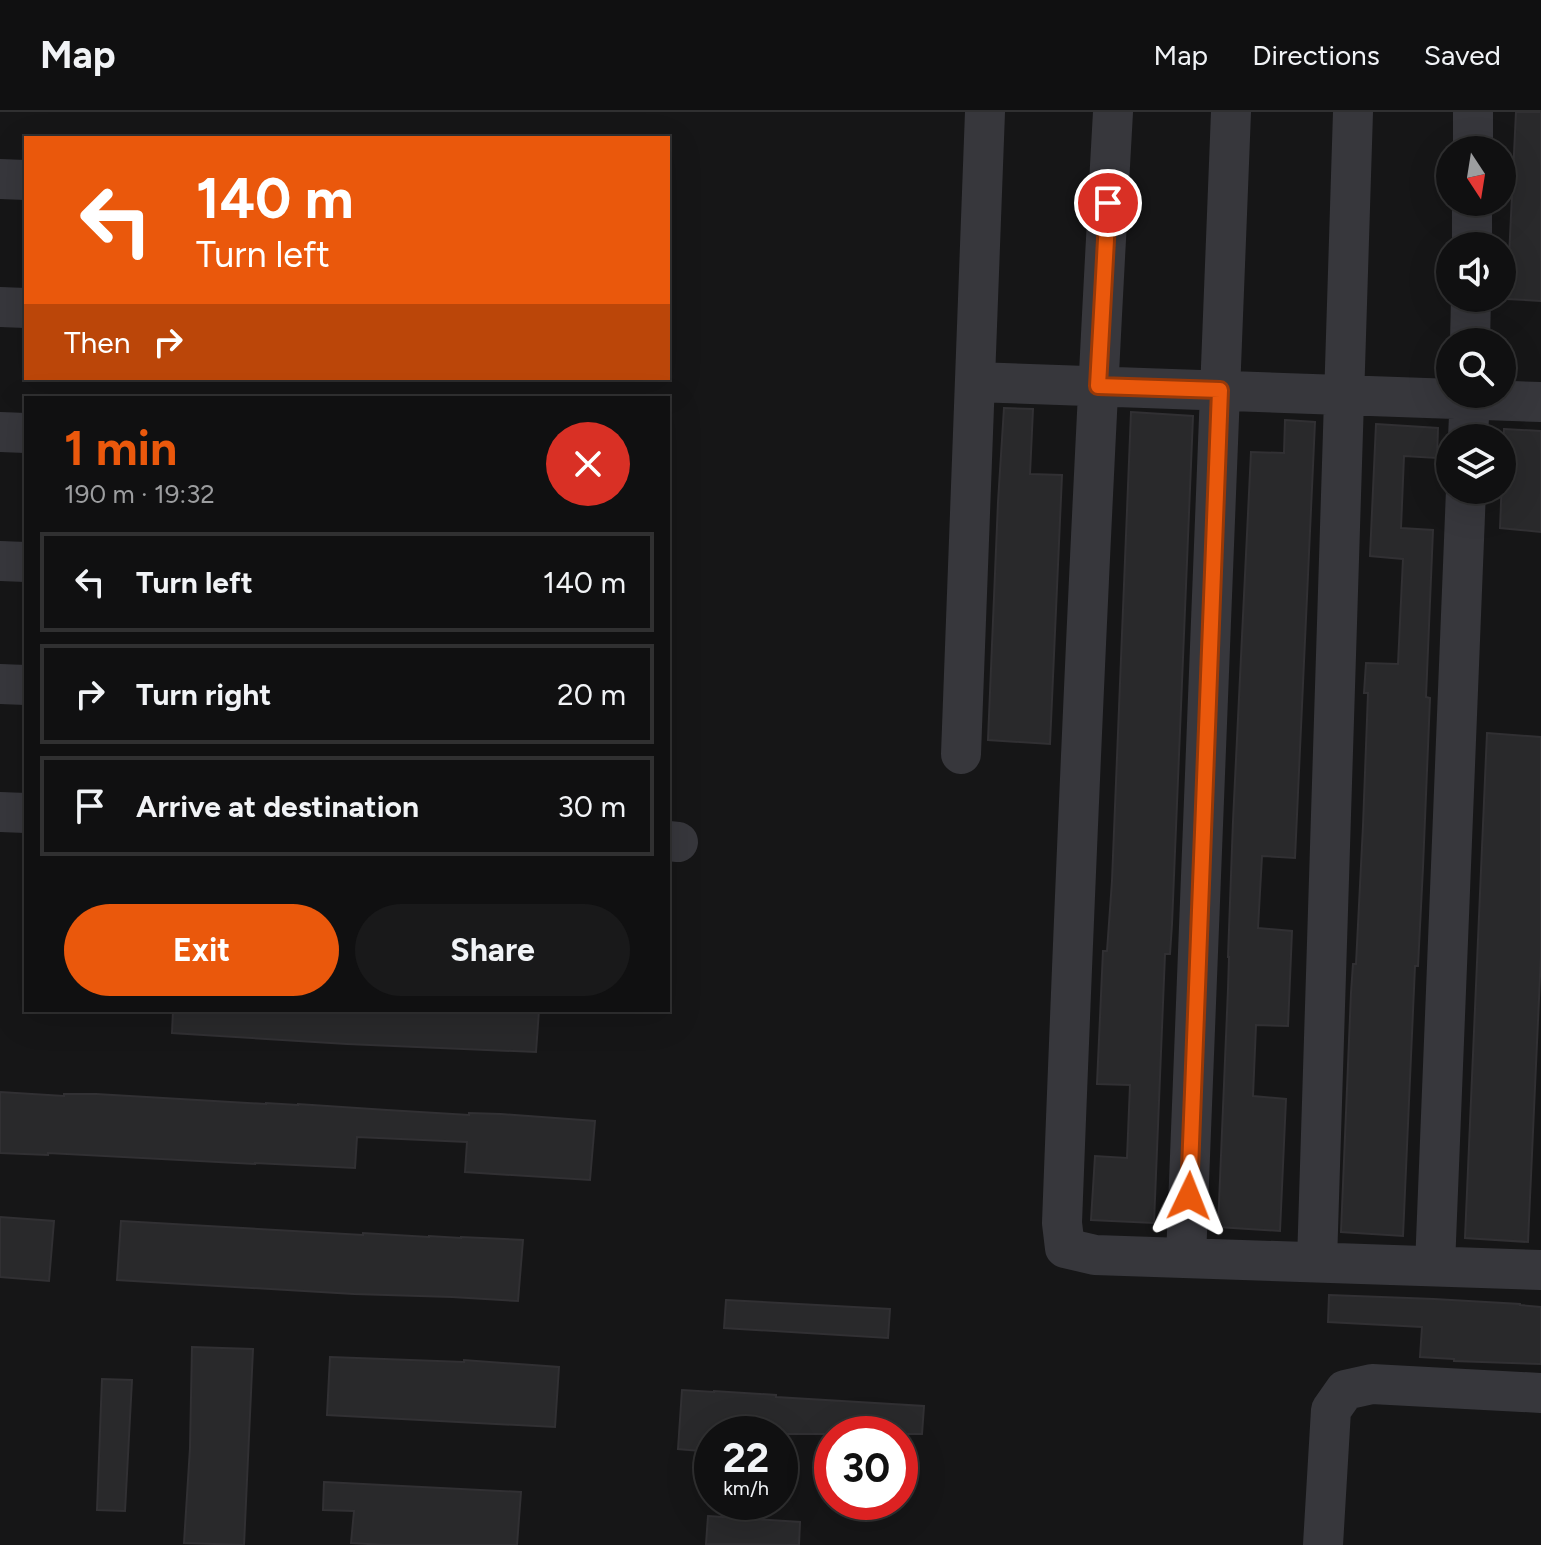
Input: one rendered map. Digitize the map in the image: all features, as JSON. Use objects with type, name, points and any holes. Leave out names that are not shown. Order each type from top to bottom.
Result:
[{"type":"street","points":[[961,754],[985,112]]},
{"type":"street","points":[[1113,112],[1078,799],[1062,1223],[1065,1248],[1095,1255],[1541,1270]]},
{"type":"street","points":[[1186,1258],[1231,112]]},
{"type":"street","points":[[1317,1262],[1353,112]]},
{"type":"street","points":[[1473,112],[1473,136]]},
{"type":"street","points":[[0,179],[24,180]]},
{"type":"street","points":[[0,307],[24,308]]},
{"type":"street","points":[[975,382],[1436,395]]},
{"type":"street","points":[[1516,400],[1541,402]]},
{"type":"street","points":[[0,432],[24,433]]},
{"type":"street","points":[[1435,1266],[1465,504]]},
{"type":"street","points":[[0,561],[24,562]]},
{"type":"street","points":[[0,684],[24,685]]},
{"type":"street","points":[[0,812],[24,813]]},
{"type":"street","points":[[1323,1545],[1331,1410],[1345,1390],[1372,1384],[1541,1393]]},
{"type":"building","points":[[1516,112],[1541,112],[1541,301],[1516,300],[1516,232],[1510,232],[1511,216],[1516,216]]},
{"type":"building","points":[[1004,408],[1033,409],[1030,474],[1062,475],[1050,744],[988,740]]},
{"type":"building","points":[[1131,412],[1193,416],[1172,924],[1170,954],[1165,954],[1154,1223],[1091,1220],[1095,1156],[1127,1158],[1130,1085],[1097,1084],[1103,951],[1107,951],[1112,881]]},
{"type":"building","points":[[1285,420],[1315,422],[1295,858],[1262,856],[1258,928],[1292,931],[1288,1026],[1256,1025],[1253,1096],[1286,1099],[1280,1231],[1218,1227],[1251,452],[1284,453]]},
{"type":"building","points":[[1376,424],[1436,428],[1436,458],[1404,456],[1401,528],[1433,530],[1423,867],[1418,966],[1415,966],[1403,1236],[1341,1232],[1351,993],[1353,964],[1356,964],[1363,826],[1368,693],[1364,693],[1366,663],[1398,664],[1403,559],[1370,556]]},
{"type":"building","points":[[1516,430],[1541,431],[1541,532],[1500,528],[1501,504],[1516,504]]},
{"type":"building","points":[[1487,733],[1541,737],[1541,954],[1528,1242],[1465,1238]]},
{"type":"building","points":[[173,1012],[539,1012],[536,1052],[172,1033]]},
{"type":"building","points":[[0,1092],[64,1096],[96,1094],[595,1121],[590,1180],[465,1172],[467,1142],[357,1137],[355,1168],[0,1153]]},
{"type":"building","points":[[0,1217],[54,1221],[49,1281],[0,1277]]},
{"type":"building","points":[[121,1221],[363,1235],[523,1240],[518,1301],[117,1280]]},
{"type":"building","points":[[1329,1295],[1541,1307],[1541,1364],[1420,1357],[1422,1327],[1328,1322]]},
{"type":"building","points":[[726,1300],[890,1309],[888,1338],[724,1328]]},
{"type":"building","points":[[192,1347],[253,1349],[244,1545],[184,1543]]},
{"type":"building","points":[[330,1357],[464,1360],[559,1367],[555,1427],[327,1415]]},
{"type":"building","points":[[102,1379],[132,1380],[125,1511],[97,1510]]},
{"type":"building","points":[[682,1390],[924,1406],[922,1434],[918,1434],[918,1416],[814,1416],[814,1434],[798,1434],[798,1416],[694,1416],[694,1450],[678,1449]]},
{"type":"building","points":[[324,1482],[521,1492],[517,1545],[351,1543],[354,1511],[323,1510]]},
{"type":"building","points":[[708,1520],[800,1522],[799,1545],[706,1544]]},
{"type":"route","points":[[1108,203],[1098,386],[1220,390],[1189,1196]]}]
